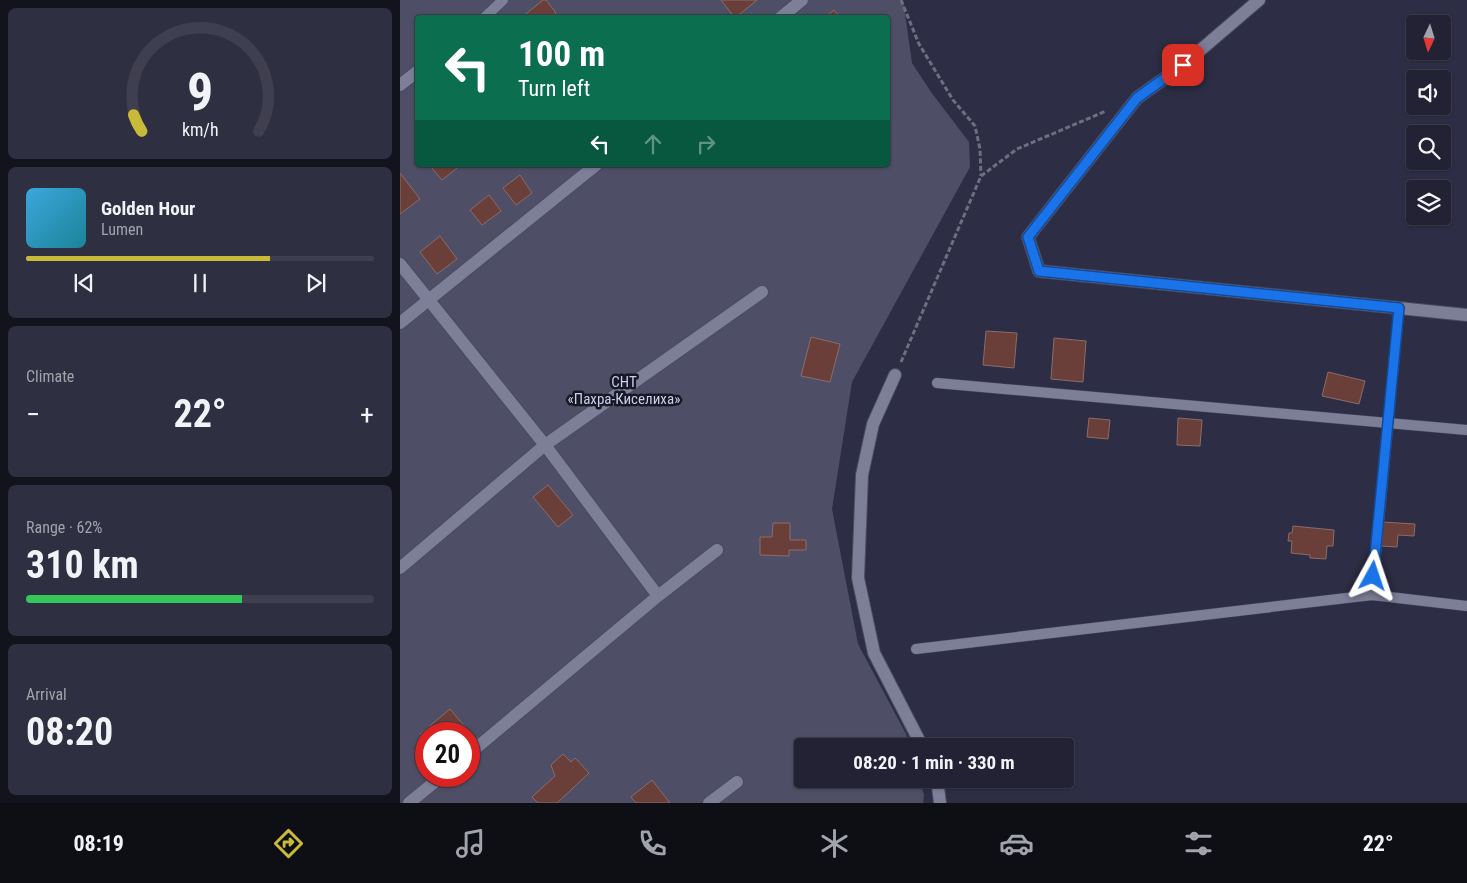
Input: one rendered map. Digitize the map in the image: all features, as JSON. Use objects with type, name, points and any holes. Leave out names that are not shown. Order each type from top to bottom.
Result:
[{"type":"street","points":[[784,15],[802,0]]},
{"type":"street","points":[[1259,0],[1183,65],[1137,98],[1028,237],[1039,271],[1467,315]]},
{"type":"street","points":[[400,85],[415,73]]},
{"type":"street","points":[[400,323],[594,167]]},
{"type":"street","points":[[400,264],[544,445],[658,596]]},
{"type":"street","points":[[400,568],[544,445],[762,292]]},
{"type":"street","points":[[896,375],[873,424],[862,475],[858,578],[874,653],[918,738]]},
{"type":"street","points":[[480,745],[658,596],[717,550]]},
{"type":"street","points":[[710,803],[736,782]]},
{"type":"street","points":[[409,803],[429,787]]},
{"type":"street","points":[[938,788],[940,803]]},
{"type":"lane","points":[[487,15],[503,0]]},
{"type":"lane","points":[[1372,595],[1399,308]]},
{"type":"lane","points":[[937,383],[1467,430]]},
{"type":"lane","points":[[916,648],[1372,595],[1467,606]]},
{"type":"path","points":[[896,375],[981,176],[980,149],[975,126],[953,100],[919,44],[902,0]]},
{"type":"path","points":[[981,176],[1017,149],[1109,110]]},
{"type":"green space","name":"СНТ «Пахра-Киселиха»","points":[[400,0],[903,0],[912,63],[931,92],[969,142],[970,167],[852,382],[832,509],[858,644],[907,738],[794,738],[794,788],[922,788],[924,795],[923,803],[400,803]]},
{"type":"building","points":[[543,0],[546,0],[556,13],[554,15],[525,15]]},
{"type":"building","points":[[721,0],[757,0],[739,15],[733,15]]},
{"type":"building","points":[[834,10],[838,15],[828,15]]},
{"type":"building","points":[[433,167],[458,167],[442,180],[432,168]]},
{"type":"building","points":[[400,173],[420,199],[400,214]]},
{"type":"building","points":[[520,175],[532,193],[516,205],[503,188]]},
{"type":"building","points":[[489,195],[501,211],[482,225],[470,210]]},
{"type":"building","points":[[440,236],[457,259],[437,274],[420,252]]},
{"type":"building","points":[[986,331],[1017,333],[1014,368],[983,365]]},
{"type":"building","points":[[811,337],[840,344],[830,382],[801,376]]},
{"type":"building","points":[[1054,338],[1086,341],[1083,382],[1051,379]]},
{"type":"building","points":[[1328,372],[1365,381],[1359,404],[1322,396]]},
{"type":"building","points":[[1089,418],[1110,420],[1108,439],[1087,437]]},
{"type":"building","points":[[1178,418],[1202,420],[1200,446],[1177,445]]},
{"type":"building","points":[[548,485],[573,515],[558,527],[533,497]]},
{"type":"building","points":[[1382,522],[1415,524],[1414,536],[1398,535],[1397,547],[1381,546]]},
{"type":"building","points":[[773,523],[790,523],[790,540],[806,540],[806,550],[789,550],[789,556],[760,555],[760,537],[772,537]]},
{"type":"building","points":[[1293,526],[1334,530],[1333,546],[1327,546],[1326,559],[1310,558],[1310,555],[1291,553],[1292,541],[1288,541],[1289,533],[1292,533]]},
{"type":"building","points":[[450,709],[461,722],[434,722]]},
{"type":"building","points":[[563,754],[571,762],[575,758],[589,773],[557,803],[538,803],[532,797],[555,776],[551,765]]},
{"type":"building","points":[[652,780],[670,803],[636,803],[631,797]]},
{"type":"route","points":[[1183,65],[1137,98],[1028,237],[1039,271],[1399,308],[1373,576]]}]
